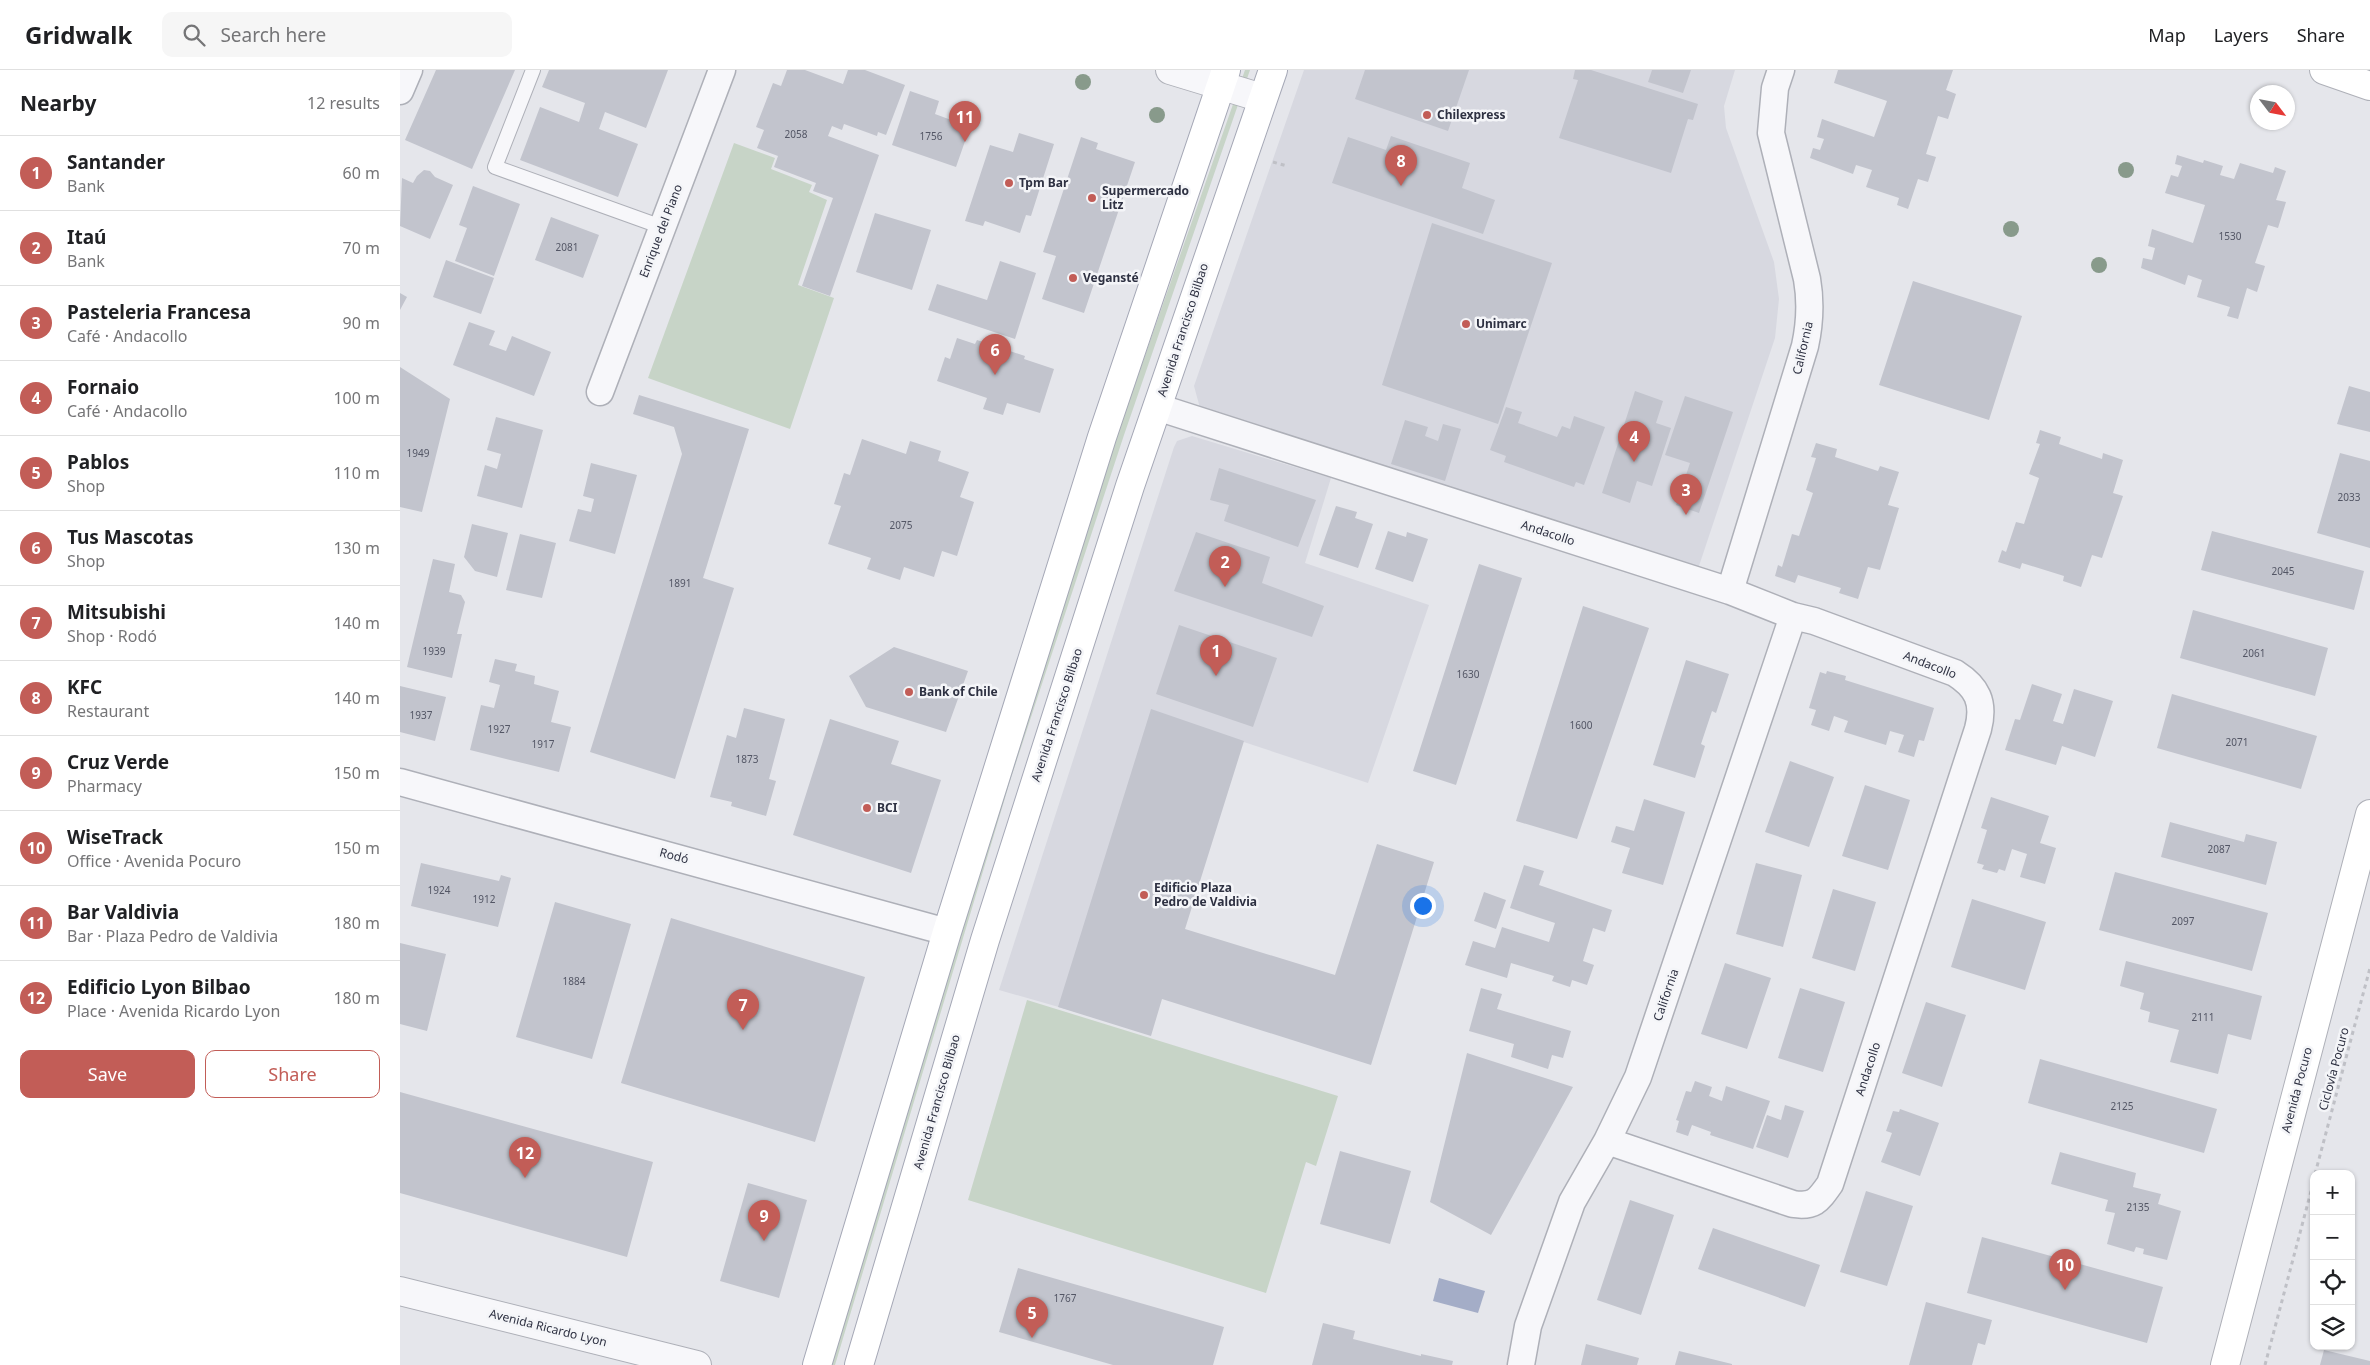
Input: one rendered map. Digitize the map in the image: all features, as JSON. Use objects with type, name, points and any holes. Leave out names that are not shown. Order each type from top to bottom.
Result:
[{"type":"main road","name":"Avenida Francisco Bilbao","points":[[859,1365],[985,940],[1130,486],[1272,70]]},
{"type":"main road","points":[[2324,70],[2370,86]]},
{"type":"main road","points":[[818,1365],[947,932],[1102,436],[1224,77]]},
{"type":"main road","name":"Avenida Pocuro","points":[[2225,1365],[2370,814]]},
{"type":"street","points":[[400,91],[409,70]]},
{"type":"street","name":"Enrique del Piano","points":[[600,392],[722,70]]},
{"type":"street","points":[[1170,70],[1224,77],[1262,98]]},
{"type":"street","name":"California","points":[[1730,591],[1806,346],[1809,328],[1811,301],[1807,279],[1771,133],[1776,88],[1781,70]]},
{"type":"street","name":"Andacollo","points":[[1158,407],[1730,591],[1793,616],[1814,621],[1955,672],[1970,682],[1974,688],[1980,707],[1981,718],[1830,1184],[1819,1200],[1807,1206],[1793,1204],[1607,1141]]},
{"type":"street","name":"California","points":[[1521,1365],[1528,1326],[1572,1202],[1607,1141],[1638,1078],[1793,616]]},
{"type":"street","name":"Rodó","points":[[400,782],[947,932]]},
{"type":"street","name":"Avenida Ricardo Lyon","points":[[400,1291],[697,1365]]},
{"type":"lane","points":[[533,70],[495,167],[662,227]]},
{"type":"path","name":"Ciclovía Pocuro","points":[[2317,1170],[2370,968]]},
{"type":"path","points":[[2265,1365],[2310,1195]]},
{"type":"shaded area","points":[[1304,70],[1735,70],[1724,106],[1726,128],[1774,262],[1779,299],[1775,338],[1698,569],[1200,408],[1194,386]]},
{"type":"shaded area","points":[[1192,436],[1331,478],[1305,563],[1429,605],[1368,783],[1195,726],[1104,1020],[999,990],[1174,447],[1177,441]]},
{"type":"green space","points":[[1245,70],[1250,70],[1124,435],[1011,778],[835,1365],[828,1365],[1015,746],[1114,444]]},
{"type":"green space","points":[[734,143],[775,158],[771,169],[812,185],[809,192],[827,200],[798,285],[834,298],[790,429],[648,378]]},
{"type":"green space","points":[[1027,1000],[1338,1096],[1316,1166],[1306,1162],[1266,1293],[968,1200]]},
{"type":"water","points":[[1439,1278],[1485,1291],[1478,1313],[1433,1301]]},
{"type":"building","points":[[436,70],[515,70],[472,169],[405,140]]},
{"type":"building","points":[[549,70],[668,70],[646,128],[605,112],[599,129],[638,144],[618,197],[520,160],[540,107],[579,122],[585,103],[542,87]]},
{"type":"building","points":[[787,70],[805,70],[843,84],[848,70],[865,70],[905,85],[886,135],[878,132],[877,136],[844,124],[842,130],[832,126],[828,136],[879,155],[830,296],[802,286],[833,198],[813,191],[816,183],[774,167],[778,156],[757,148],[764,130],[756,127],[773,83],[781,86]]},
{"type":"building","name":"Chilexpress","points":[[1365,70],[1469,70],[1448,131],[1355,99]]},
{"type":"building","points":[[1575,70],[1591,70],[1698,104],[1693,120],[1688,119],[1671,173],[1559,138],[1578,80],[1573,79]]},
{"type":"building","points":[[1652,70],[1691,70],[1683,93],[1648,82]]},
{"type":"building","points":[[1838,70],[1953,70],[1946,90],[1956,94],[1948,119],[1938,116],[1926,154],[1936,157],[1928,182],[1918,179],[1908,209],[1897,205],[1899,198],[1866,187],[1872,170],[1856,165],[1853,174],[1810,158],[1813,148],[1820,150],[1824,139],[1817,137],[1822,119],[1874,137],[1887,101],[1834,83]]},
{"type":"building","points":[[910,91],[939,101],[935,114],[970,127],[956,167],[892,145]]},
{"type":"building","name":"Tpm Bar","points":[[1019,133],[1054,144],[1031,216],[1026,215],[1020,233],[985,221],[983,226],[965,221],[990,145],[1013,152]]},
{"type":"building","points":[[1391,136],[1470,163],[1462,188],[1495,200],[1483,234],[1332,183],[1348,137],[1386,150]]},
{"type":"building","name":"Supermercado Litz","points":[[1081,137],[1098,143],[1096,149],[1135,162],[1084,313],[1042,299],[1056,256],[1043,252]]},
{"type":"building","points":[[2177,155],[2203,163],[2204,160],[2223,166],[2220,175],[2234,179],[2240,163],[2273,173],[2275,167],[2286,171],[2276,200],[2286,202],[2278,228],[2268,225],[2255,263],[2265,266],[2257,292],[2247,288],[2238,319],[2227,316],[2230,307],[2197,297],[2202,280],[2188,275],[2185,285],[2141,268],[2143,258],[2152,260],[2155,248],[2148,246],[2152,229],[2193,243],[2205,205],[2165,193],[2171,175],[2178,177],[2182,166],[2175,164]]},
{"type":"building","points":[[424,170],[430,171],[435,177],[453,185],[430,239],[400,226],[402,178],[413,183]]},
{"type":"building","points":[[473,186],[520,204],[494,276],[455,261],[467,228],[459,225]]},
{"type":"building","points":[[875,213],[931,230],[912,290],[856,272]]},
{"type":"building","points":[[551,217],[599,235],[583,278],[535,260]]},
{"type":"building","name":"Unimarc","points":[[1432,223],[1552,263],[1498,424],[1382,385]]},
{"type":"building","points":[[446,260],[494,278],[481,314],[433,297]]},
{"type":"building","points":[[1000,261],[1036,273],[1015,339],[928,310],[937,284],[987,300]]},
{"type":"building","points":[[1913,281],[2022,316],[1989,420],[1879,385]]},
{"type":"building","points":[[400,293],[407,297],[400,310]]},
{"type":"building","points":[[469,322],[495,331],[489,345],[506,351],[512,336],[551,352],[534,396],[453,365]]},
{"type":"building","points":[[957,338],[975,344],[977,340],[1025,356],[1024,359],[1054,369],[1040,413],[1007,403],[1003,415],[983,409],[987,398],[937,381],[945,357],[950,359]]},
{"type":"building","points":[[400,367],[450,399],[422,512],[400,507]]},
{"type":"building","points":[[2349,386],[2370,392],[2370,432],[2337,424]]},
{"type":"building","points":[[1635,391],[1663,401],[1656,423],[1671,428],[1652,486],[1637,481],[1630,503],[1602,493]]},
{"type":"building","points":[[639,395],[749,429],[703,578],[734,588],[675,779],[590,752],[682,454],[674,427],[633,414]]},
{"type":"building","points":[[1685,396],[1733,412],[1699,513],[1676,505],[1690,463],[1665,455]]},
{"type":"building","points":[[1506,407],[1522,412],[1518,423],[1557,437],[1562,426],[1570,429],[1574,416],[1605,427],[1584,485],[1576,482],[1574,487],[1504,462],[1506,456],[1490,450]]},
{"type":"building","points":[[496,417],[543,430],[522,508],[477,496],[485,465],[497,469],[501,454],[487,450]]},
{"type":"building","points":[[1405,420],[1428,427],[1425,436],[1438,441],[1443,424],[1461,429],[1445,481],[1391,464]]},
{"type":"building","points":[[2040,430],[2061,437],[2059,444],[2102,459],[2103,453],[2123,460],[2113,493],[2123,496],[2102,558],[2092,555],[2081,587],[2063,581],[2064,576],[2022,563],[2020,569],[1998,562],[2002,550],[2006,552],[2016,522],[2024,524],[2039,478],[2029,474],[2040,444],[2036,443]]},
{"type":"building","points":[[862,439],[906,454],[910,441],[941,451],[938,461],[969,472],[960,497],[974,502],[957,556],[942,551],[934,577],[904,567],[900,580],[867,569],[871,558],[828,544],[841,506],[834,504],[844,473],[850,475]]},
{"type":"building","points":[[1816,443],[1837,449],[1835,457],[1878,471],[1880,466],[1899,472],[1888,505],[1899,508],[1880,570],[1868,567],[1858,599],[1839,593],[1841,588],[1798,575],[1795,583],[1775,576],[1778,565],[1782,567],[1792,534],[1799,536],[1813,493],[1806,490],[1816,458],[1811,457]]},
{"type":"building","points":[[2340,453],[2370,461],[2370,548],[2317,533]]},
{"type":"building","points":[[591,463],[637,475],[615,554],[569,541],[578,509],[591,512],[594,499],[583,496]]},
{"type":"building","points":[[1219,468],[1316,500],[1298,547],[1224,521],[1229,505],[1210,500]]},
{"type":"building","points":[[1336,506],[1357,512],[1355,518],[1373,524],[1358,568],[1319,555]]},
{"type":"building","points":[[472,524],[508,533],[497,577],[475,571],[464,557]]},
{"type":"building","points":[[1388,531],[1406,537],[1407,532],[1428,539],[1413,582],[1375,569]]},
{"type":"building","points":[[2212,531],[2364,571],[2354,610],[2201,570]]},
{"type":"building","points":[[1196,532],[1270,557],[1262,583],[1324,606],[1312,637],[1174,591]]},
{"type":"building","points":[[520,534],[556,543],[542,598],[506,590]]},
{"type":"building","points":[[433,559],[455,564],[449,592],[461,595],[465,602],[457,634],[462,634],[452,678],[407,667]]},
{"type":"building","points":[[1479,564],[1522,578],[1456,785],[1413,771]]},
{"type":"building","points":[[1583,606],[1649,628],[1577,839],[1516,821]]},
{"type":"building","points":[[2193,610],[2328,648],[2315,696],[2180,658]]},
{"type":"building","points":[[1179,625],[1277,658],[1253,727],[1156,694]]},
{"type":"building","name":"Bank of Chile","points":[[894,647],[968,671],[946,732],[866,707],[849,676]]},
{"type":"building","points":[[495,659],[517,664],[515,671],[535,676],[534,684],[559,691],[551,722],[571,727],[559,772],[470,750],[481,705],[494,708],[500,685],[489,682]]},
{"type":"building","points":[[1686,660],[1729,674],[1716,713],[1712,711],[1701,744],[1705,746],[1695,778],[1653,765]]},
{"type":"building","points":[[1827,671],[1846,676],[1845,680],[1934,708],[1924,741],[1919,740],[1914,757],[1898,752],[1904,735],[1890,731],[1886,745],[1844,732],[1848,721],[1834,716],[1829,731],[1811,725],[1816,710],[1809,708],[1820,672],[1826,674]]},
{"type":"building","points":[[2032,684],[2062,694],[2053,721],[2063,724],[2074,689],[2113,701],[2095,757],[2062,746],[2056,765],[2005,750],[2015,719],[2020,720]]},
{"type":"building","points":[[400,686],[446,697],[435,741],[400,732]]},
{"type":"building","points":[[2172,694],[2317,736],[2301,789],[2157,748]]},
{"type":"building","points":[[744,708],[785,719],[769,779],[776,781],[766,816],[731,806],[732,802],[710,797],[727,735],[736,738]]},
{"type":"building","name":"Edificio Plaza Pedro de Valdivia","points":[[1151,709],[1244,741],[1185,929],[1335,975],[1377,844],[1434,862],[1371,1065],[1162,999],[1151,1036],[1058,1007]]},
{"type":"building","name":"BCI","points":[[830,719],[899,741],[891,764],[941,780],[911,873],[793,835]]},
{"type":"building","points":[[1790,761],[1834,777],[1809,847],[1765,832]]},
{"type":"building","points":[[1865,785],[1910,800],[1888,870],[1842,856]]},
{"type":"building","points":[[1991,797],[2049,816],[2040,843],[2056,848],[2045,884],[2020,877],[2027,854],[2012,849],[2005,871],[1999,869],[1997,873],[1982,869],[1984,865],[1977,863],[1987,830],[1981,828]]},
{"type":"building","points":[[1644,799],[1685,812],[1663,885],[1622,873],[1630,848],[1611,842],[1616,826],[1634,831]]},
{"type":"building","points":[[2170,822],[2244,842],[2246,834],[2277,842],[2266,885],[2161,857]]},
{"type":"building","points":[[421,863],[499,881],[501,875],[511,878],[498,927],[411,906]]},
{"type":"building","points":[[1756,863],[1802,875],[1783,947],[1736,934]]},
{"type":"building","points":[[1524,865],[1544,871],[1539,885],[1612,910],[1605,932],[1593,928],[1583,961],[1594,965],[1587,985],[1572,980],[1570,987],[1552,981],[1554,976],[1511,963],[1507,978],[1465,965],[1473,941],[1495,948],[1502,927],[1549,942],[1555,923],[1510,908]]},
{"type":"building","points":[[2115,872],[2268,913],[2252,971],[2099,930]]},
{"type":"building","points":[[1833,889],[1876,902],[1855,971],[1812,958]]},
{"type":"building","points":[[1484,892],[1506,900],[1496,929],[1474,921]]},
{"type":"building","points":[[1972,899],[2046,922],[2025,990],[1951,967]]},
{"type":"building","points":[[555,902],[631,924],[592,1059],[516,1037]]},
{"type":"building","points":[[671,918],[865,977],[815,1142],[621,1083]]},
{"type":"building","points":[[400,943],[446,954],[427,1031],[400,1024]]},
{"type":"building","points":[[2126,961],[2262,996],[2251,1040],[2228,1034],[2218,1074],[2170,1062],[2179,1030],[2148,1022],[2150,1012],[2140,1009],[2144,993],[2120,986]]},
{"type":"building","points":[[1725,963],[1771,978],[1747,1049],[1701,1034]]},
{"type":"building","points":[[1481,988],[1502,994],[1497,1009],[1571,1031],[1563,1058],[1552,1055],[1548,1069],[1511,1057],[1514,1044],[1469,1031]]},
{"type":"building","points":[[1800,988],[1845,1002],[1823,1072],[1778,1058]]},
{"type":"building","points":[[1926,1002],[1966,1015],[1942,1087],[1902,1073]]},
{"type":"building","points":[[1467,1053],[1573,1087],[1491,1235],[1430,1202]]},
{"type":"building","points":[[2040,1059],[2217,1109],[2204,1153],[2028,1103]]},
{"type":"building","points":[[1695,1081],[1712,1087],[1709,1096],[1722,1101],[1726,1086],[1770,1101],[1753,1149],[1710,1135],[1711,1132],[1692,1125],[1688,1136],[1676,1132],[1679,1121],[1676,1120],[1686,1091],[1691,1092]]},
{"type":"building","points":[[400,1092],[653,1162],[627,1257],[400,1193]]},
{"type":"building","points":[[1785,1105],[1804,1111],[1788,1158],[1756,1147],[1767,1115],[1781,1120]]},
{"type":"building","points":[[1900,1109],[1939,1123],[1920,1176],[1881,1162],[1892,1133],[1886,1131],[1893,1111],[1899,1112]]},
{"type":"building","points":[[1340,1151],[1411,1171],[1390,1244],[1320,1224]]},
{"type":"building","points":[[2060,1152],[2136,1173],[2133,1187],[2161,1194],[2158,1204],[2181,1211],[2167,1260],[2143,1254],[2144,1249],[2136,1247],[2134,1252],[2107,1244],[2115,1213],[2105,1211],[2108,1200],[2051,1184]]},
{"type":"building","points":[[748,1183],[807,1200],[779,1298],[720,1281]]},
{"type":"building","points":[[1866,1191],[1913,1206],[1887,1286],[1840,1272]]},
{"type":"building","points":[[1630,1200],[1674,1215],[1641,1315],[1597,1300]]},
{"type":"building","points":[[1713,1228],[1820,1265],[1805,1307],[1698,1269]]},
{"type":"building","points":[[1982,1237],[2163,1287],[2147,1343],[1967,1293]]},
{"type":"building","points":[[1018,1268],[1224,1327],[1213,1365],[1113,1365],[999,1332]]},
{"type":"building","points":[[1926,1302],[1992,1320],[1985,1345],[1978,1343],[1972,1365],[1909,1365]]},
{"type":"building","points":[[1323,1323],[1355,1331],[1353,1339],[1421,1356],[1421,1354],[1453,1361],[1452,1365],[1312,1365]]},
{"type":"building","points":[[1586,1344],[1639,1358],[1637,1365],[1581,1365]]},
{"type":"building","points":[[2324,1350],[2370,1361],[2370,1365],[2320,1365]]},
{"type":"building","points":[[1679,1351],[1732,1364],[1732,1365],[1675,1365]]},
{"type":"place","name":"Chilexpress","points":[[1427,115]]},
{"type":"place","name":"Bar Valdivia","points":[[965,142]]},
{"type":"place","name":"Tpm Bar","points":[[1009,183]]},
{"type":"place","name":"KFC","points":[[1401,186]]},
{"type":"place","name":"Supermercado Litz","points":[[1092,198]]},
{"type":"place","name":"Vegansté","points":[[1073,278]]},
{"type":"place","name":"Unimarc","points":[[1466,324]]},
{"type":"place","name":"Tus Mascotas","points":[[995,375]]},
{"type":"place","name":"Fornaio","points":[[1634,462]]},
{"type":"place","name":"Pasteleria Francesa","points":[[1686,515]]},
{"type":"place","name":"Itaú","points":[[1225,587]]},
{"type":"place","name":"Santander","points":[[1216,676]]},
{"type":"place","name":"Bank of Chile","points":[[909,692]]},
{"type":"place","name":"BCI","points":[[867,808]]},
{"type":"place","name":"Edificio Plaza Pedro de Valdivia","points":[[1144,895]]},
{"type":"place","name":"Mitsubishi","points":[[743,1030]]},
{"type":"place","name":"Edificio Lyon Bilbao","points":[[525,1178]]},
{"type":"place","name":"Cruz Verde","points":[[764,1241]]},
{"type":"place","name":"WiseTrack","points":[[2065,1290]]},
{"type":"place","name":"Pablos","points":[[1032,1338]]}]
